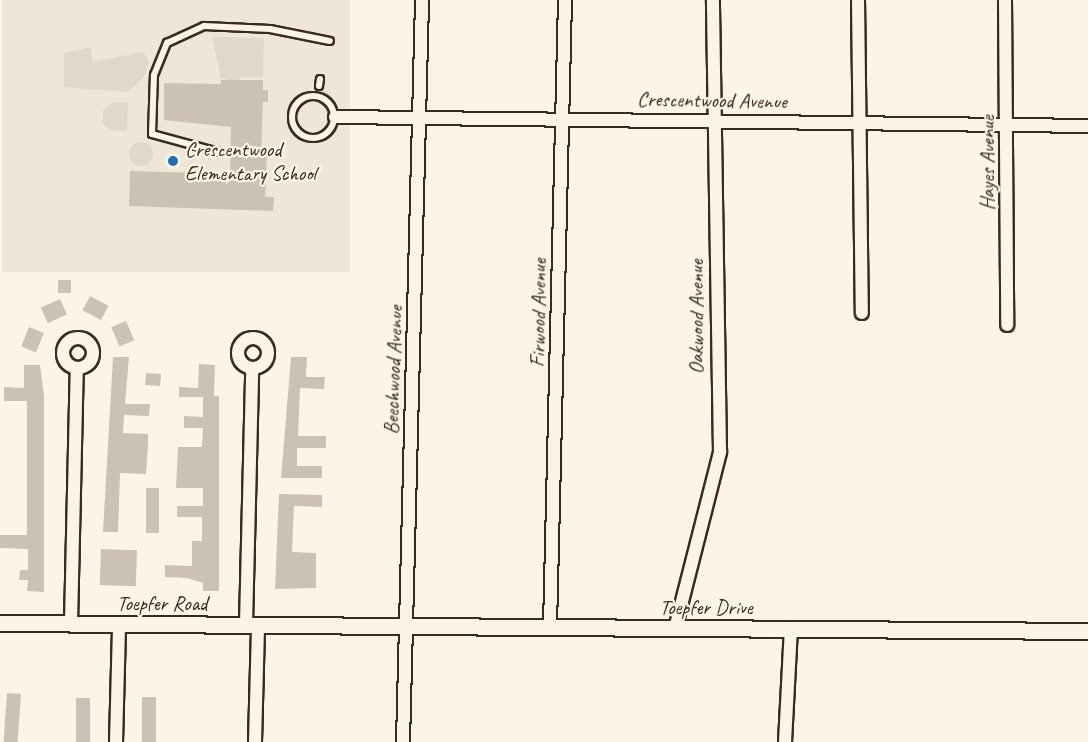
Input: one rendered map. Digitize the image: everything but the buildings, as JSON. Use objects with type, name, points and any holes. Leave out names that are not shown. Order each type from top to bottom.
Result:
[{"type":"street","name":"Beechwood Avenue","points":[[404,742],[422,0]]},
{"type":"street","name":"Firwood Avenue","points":[[550,627],[566,0]]},
{"type":"street","name":"Oakwood Avenue","points":[[675,629],[720,452],[713,0]]},
{"type":"street","points":[[858,0],[862,313]]},
{"type":"street","name":"Hayes Avenue","points":[[1005,0],[1007,325]]},
{"type":"street","name":"Crescentwood Avenue","points":[[335,117],[714,119],[1088,126]]},
{"type":"street","points":[[71,623],[77,368]]},
{"type":"street","points":[[252,370],[252,624],[255,742]]},
{"type":"street","name":"Toepfer Road","points":[[0,622],[325,626]]},
{"type":"street","points":[[116,742],[119,624]]},
{"type":"street","name":"Toepfer Drive","points":[[325,626],[1088,631]]},
{"type":"street","points":[[785,742],[791,628]]},
{"type":"lane","points":[[218,152],[152,134],[154,75],[167,43],[204,26],[270,29],[330,41]]},
{"type":"lane","points":[[309,96],[327,100],[335,117],[318,138],[300,134],[292,118],[295,106],[309,96]]},
{"type":"shaded area","name":"Crescentwood Elementary School","points":[[2,0],[350,0],[350,272],[2,272]]},
{"type":"shaded area","points":[[212,37],[264,38],[263,77],[240,77],[239,83],[221,78]]},
{"type":"shaded area","points":[[91,47],[93,62],[143,52],[149,61],[144,77],[128,92],[64,87],[64,53]]},
{"type":"shaded area","points":[[113,102],[128,102],[127,131],[110,130],[103,123],[103,110]]},
{"type":"shaded area","points":[[141,142],[146,143],[152,149],[152,159],[146,165],[141,166],[136,165],[130,159],[129,154],[130,149],[136,143]]},
{"type":"place","name":"Crescentwood Elementary School","points":[[173,161]]}]
